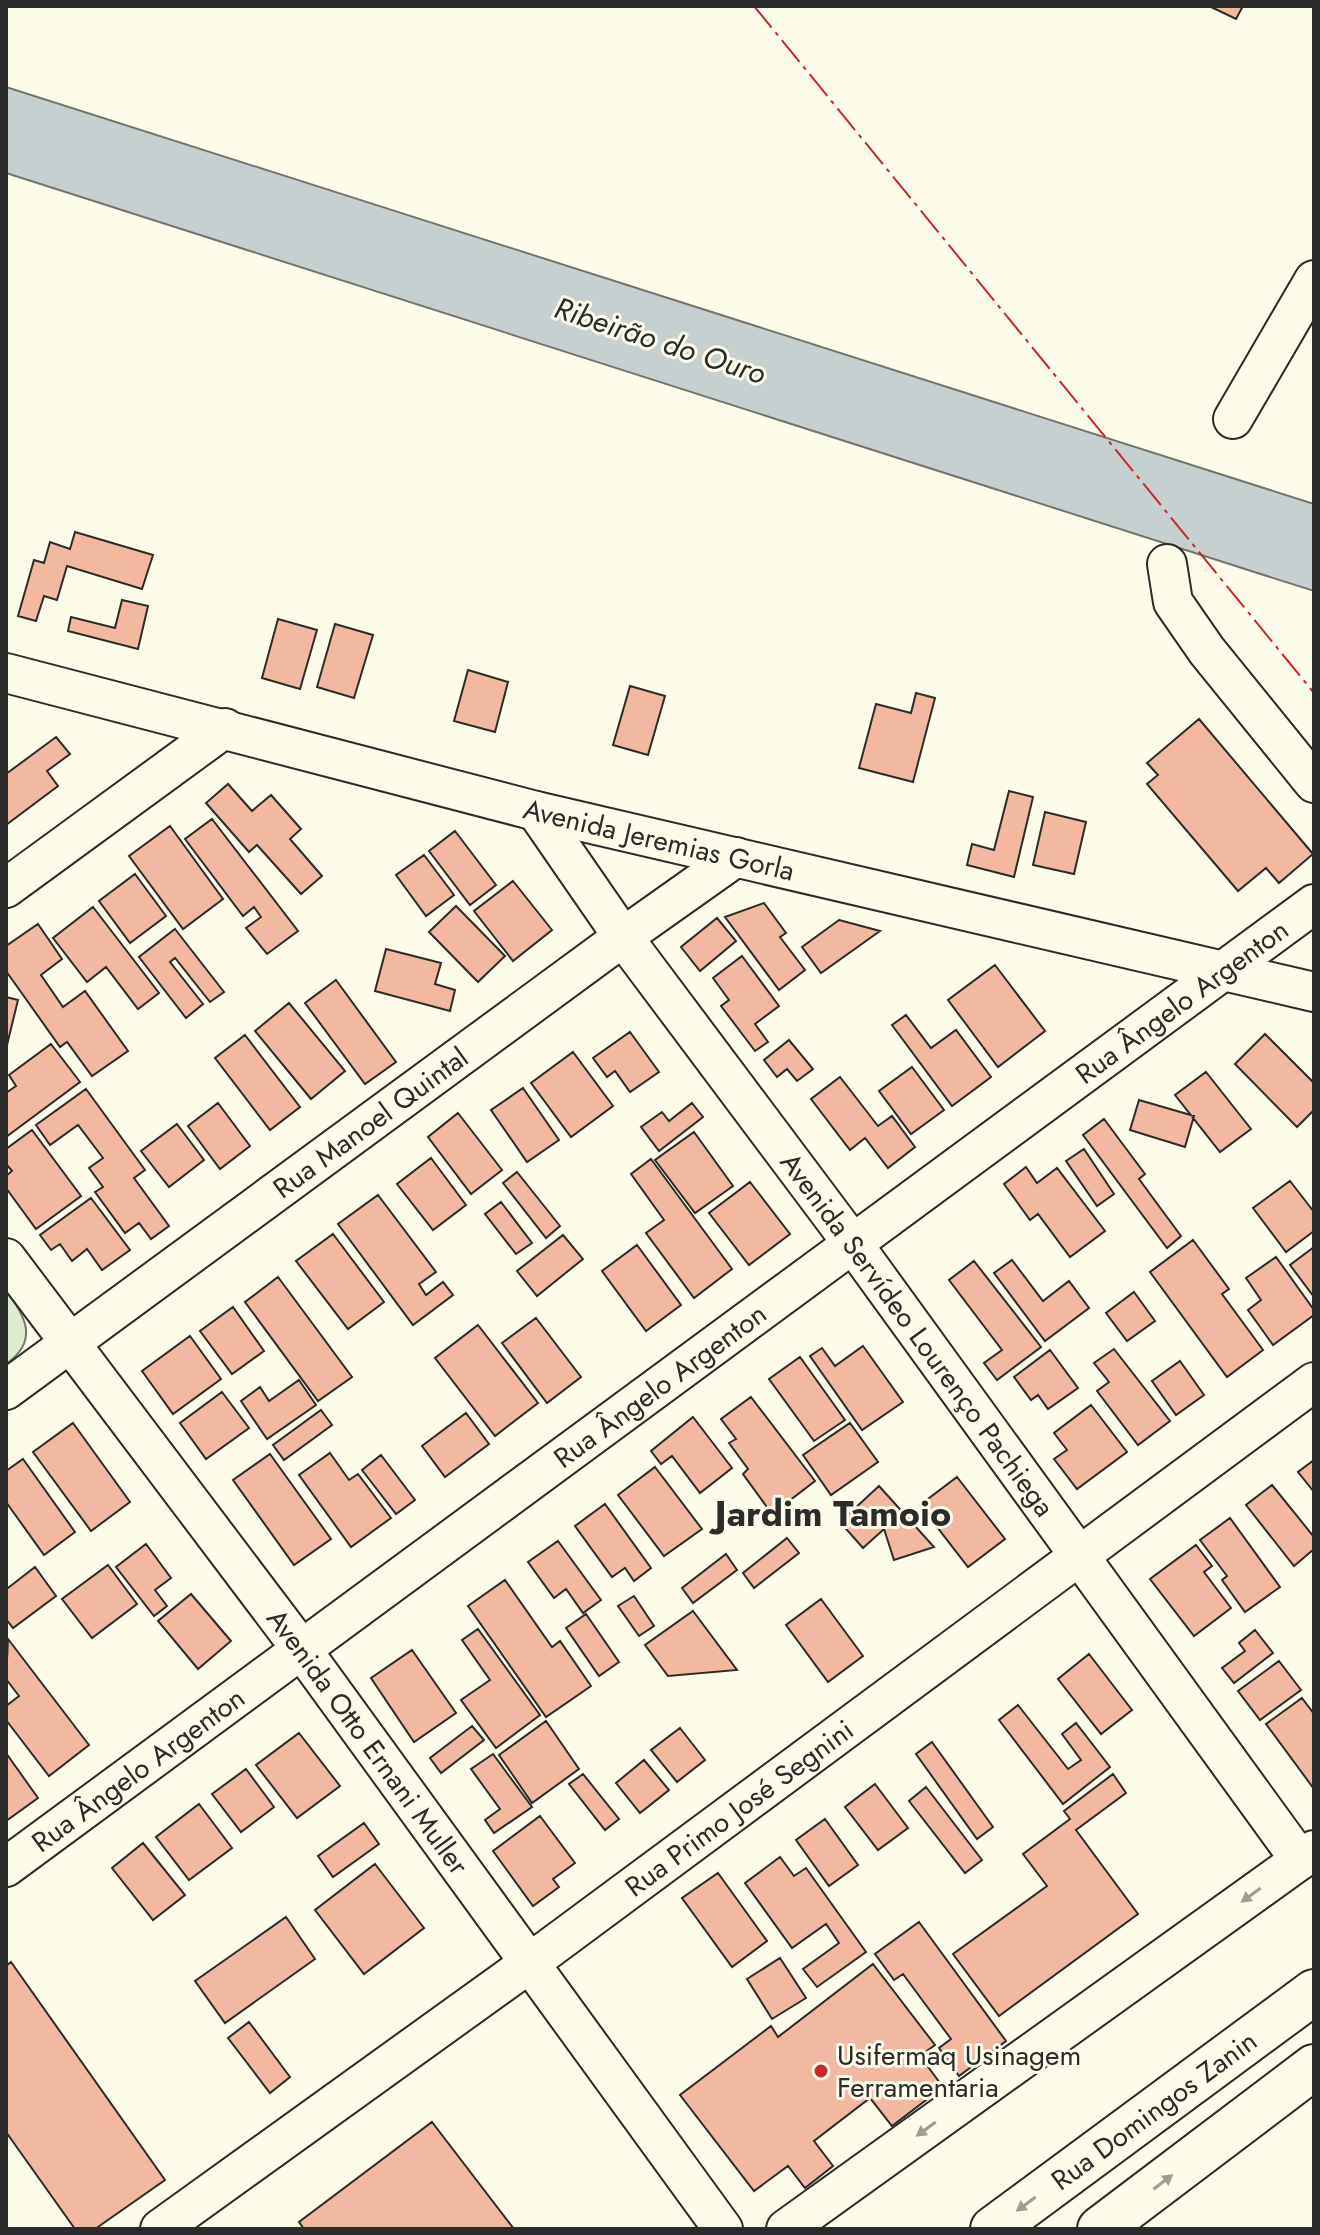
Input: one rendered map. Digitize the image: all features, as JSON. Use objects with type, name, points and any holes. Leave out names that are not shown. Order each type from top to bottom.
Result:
[{"type":"main road","name":"Rua Domingos Zanin","points":[[993,2229],[1314,1992]]},
{"type":"main road","points":[[1100,2229],[1314,2067]]},
{"type":"street","points":[[1233,419],[1314,280]]},
{"type":"street","points":[[1167,564],[1173,602],[1207,651],[1314,783]]},
{"type":"street","name":"Avenida Jeremias Gorla","points":[[6,673],[536,811],[1314,992]]},
{"type":"street","points":[[6,888],[225,728]]},
{"type":"street","name":"Avenida Servídeo Lourenço Pachiega","points":[[536,811],[623,937],[853,1244],[1079,1554],[1307,1855]]},
{"type":"street","name":"Rua Manoel Quintal","points":[[6,1390],[736,857]]},
{"type":"street","name":"Rua Ângelo Argenton","points":[[6,1867],[1314,904]]},
{"type":"street","name":"Avenida Otto Ernani Muller","points":[[6,1258],[302,1650],[723,2229]]},
{"type":"street","name":"Rua Primo José Segnini","points":[[160,2229],[531,1962],[1314,1382]]},
{"type":"street","points":[[786,2229],[1307,1855]]},
{"type":"green space","points":[[6,1290],[23,1319],[26,1338],[23,1347],[6,1364]]},
{"type":"water","name":"Ribeirão do Ouro","points":[[6,87],[1314,504],[1314,591],[6,173]]},
{"type":"building","points":[[1209,6],[1243,6],[1236,19]]},
{"type":"building","points":[[75,532],[153,555],[142,589],[67,566],[57,600],[44,596],[36,621],[18,616],[34,560],[44,563],[50,542],[70,549]]},
{"type":"building","points":[[122,600],[148,606],[138,649],[68,631],[71,617],[115,628]]},
{"type":"building","points":[[278,619],[317,630],[300,689],[262,678]]},
{"type":"building","points":[[335,624],[373,635],[354,698],[317,687]]},
{"type":"building","points":[[468,670],[508,682],[495,732],[454,721]]},
{"type":"building","points":[[630,686],[665,696],[648,755],[613,745]]},
{"type":"building","points":[[916,693],[935,698],[913,782],[859,768],[876,704],[911,713]]},
{"type":"building","points":[[1199,719],[1313,854],[1279,883],[1266,868],[1238,891],[1147,784],[1158,775],[1147,763]]},
{"type":"building","points":[[56,737],[70,754],[47,771],[58,786],[6,825],[6,774]]},
{"type":"building","points":[[228,784],[252,811],[271,795],[301,829],[290,839],[322,876],[301,894],[257,845],[249,852],[206,803]]},
{"type":"building","points":[[1009,791],[1033,797],[1014,877],[967,865],[972,844],[994,850]]},
{"type":"building","points":[[1045,812],[1086,822],[1074,874],[1033,865]]},
{"type":"building","points":[[212,819],[298,931],[267,954],[246,928],[261,917],[254,907],[243,916],[185,839]]},
{"type":"building","points":[[170,826],[223,899],[183,929],[129,856]]},
{"type":"building","points":[[455,831],[496,885],[470,905],[429,851]]},
{"type":"building","points":[[424,855],[454,895],[426,916],[396,875]]},
{"type":"building","points":[[135,874],[166,916],[130,943],[99,901]]},
{"type":"building","points":[[513,881],[552,930],[513,961],[474,911]]},
{"type":"building","points":[[764,903],[786,933],[780,937],[805,970],[779,990],[725,917]]},
{"type":"building","points":[[456,906],[505,956],[478,982],[429,932]]},
{"type":"building","points":[[93,907],[159,993],[138,1009],[106,967],[87,982],[53,938]]},
{"type":"building","points":[[717,918],[736,941],[700,971],[681,947]]},
{"type":"building","points":[[839,920],[880,931],[821,973],[802,947]]},
{"type":"building","points":[[38,924],[62,959],[41,975],[63,1007],[85,991],[128,1051],[92,1076],[67,1042],[60,1047],[6,971],[6,946]]},
{"type":"building","points":[[175,929],[224,992],[210,1002],[175,958],[170,962],[203,1004],[186,1018],[139,957]]},
{"type":"building","points":[[386,949],[441,963],[435,984],[455,990],[450,1011],[375,991]]},
{"type":"building","points":[[742,956],[779,1006],[755,1024],[768,1042],[755,1051],[721,1006],[729,1000],[713,978]]},
{"type":"building","points":[[995,965],[1045,1031],[998,1067],[948,1000]]},
{"type":"building","points":[[336,980],[396,1062],[365,1084],[305,1003]]},
{"type":"building","points":[[6,997],[18,1000],[6,1049]]},
{"type":"building","points":[[289,1003],[345,1071],[311,1099],[255,1031]]},
{"type":"building","points":[[906,1015],[931,1048],[956,1030],[991,1077],[952,1106],[892,1025]]},
{"type":"building","points":[[630,1032],[659,1072],[630,1092],[615,1071],[607,1077],[593,1058]]},
{"type":"building","points":[[1265,1034],[1314,1083],[1314,1110],[1297,1127],[1235,1064]]},
{"type":"building","points":[[245,1035],[300,1107],[270,1130],[215,1058]]},
{"type":"building","points":[[789,1040],[813,1069],[797,1081],[787,1069],[777,1077],[764,1060]]},
{"type":"building","points":[[51,1044],[80,1082],[6,1137],[6,1093],[16,1086],[9,1075]]},
{"type":"building","points":[[573,1052],[613,1106],[571,1137],[531,1083]]},
{"type":"building","points":[[912,1067],[944,1110],[911,1134],[879,1091]]},
{"type":"building","points":[[1206,1072],[1251,1129],[1220,1152],[1175,1095]]},
{"type":"building","points":[[840,1077],[878,1126],[892,1116],[915,1147],[888,1168],[865,1138],[850,1150],[811,1099]]},
{"type":"building","points":[[523,1088],[559,1140],[527,1162],[491,1110]]},
{"type":"building","points":[[86,1089],[145,1170],[134,1178],[169,1226],[151,1239],[139,1223],[125,1233],[95,1192],[103,1187],[89,1168],[103,1158],[78,1125],[50,1145],[36,1125]]},
{"type":"building","points":[[1139,1100],[1194,1116],[1185,1147],[1130,1130]]},
{"type":"building","points":[[218,1103],[250,1146],[220,1169],[188,1126]]},
{"type":"building","points":[[692,1103],[703,1117],[659,1151],[641,1127],[662,1112],[669,1121]]},
{"type":"building","points":[[458,1113],[502,1170],[471,1194],[428,1137]]},
{"type":"building","points":[[1104,1119],[1145,1174],[1139,1179],[1181,1236],[1167,1248],[1083,1135]]},
{"type":"building","points":[[177,1124],[204,1160],[169,1187],[141,1151]]},
{"type":"building","points":[[32,1130],[81,1196],[36,1229],[6,1188],[6,1176],[12,1171],[6,1164],[6,1149]]},
{"type":"building","points":[[694,1132],[733,1186],[695,1213],[655,1160]]},
{"type":"building","points":[[1084,1149],[1114,1194],[1097,1206],[1066,1161]]},
{"type":"building","points":[[431,1158],[466,1205],[433,1230],[397,1184]]},
{"type":"building","points":[[651,1159],[732,1269],[694,1298],[646,1233],[664,1220],[631,1174]]},
{"type":"building","points":[[1026,1167],[1037,1183],[1057,1168],[1105,1231],[1070,1257],[1038,1214],[1030,1220],[1004,1184]]},
{"type":"building","points":[[517,1172],[560,1226],[546,1238],[503,1183]]},
{"type":"building","points":[[1290,1181],[1314,1212],[1314,1231],[1286,1252],[1253,1208]]},
{"type":"building","points":[[750,1182],[790,1234],[749,1265],[709,1213]]},
{"type":"building","points":[[378,1195],[436,1272],[419,1284],[426,1295],[443,1282],[453,1295],[413,1325],[338,1224]]},
{"type":"building","points":[[91,1198],[130,1250],[102,1270],[87,1249],[72,1261],[60,1244],[51,1250],[40,1235]]},
{"type":"building","points":[[501,1202],[532,1243],[516,1254],[485,1214]]},
{"type":"building","points":[[333,1234],[384,1302],[348,1329],[296,1261]]},
{"type":"building","points":[[563,1235],[583,1259],[537,1296],[517,1271]]},
{"type":"building","points":[[1193,1240],[1229,1289],[1222,1294],[1263,1350],[1227,1377],[1150,1272]]},
{"type":"building","points":[[637,1245],[681,1305],[646,1331],[602,1271]]},
{"type":"building","points":[[1314,1247],[1314,1297],[1290,1265]]},
{"type":"building","points":[[1276,1257],[1314,1310],[1314,1315],[1273,1345],[1248,1310],[1261,1300],[1246,1278]]},
{"type":"building","points":[[1012,1260],[1043,1301],[1069,1281],[1089,1308],[1045,1341],[994,1273]]},
{"type":"building","points":[[974,1261],[1041,1347],[997,1380],[984,1363],[1002,1350],[949,1280]]},
{"type":"building","points":[[278,1277],[352,1377],[318,1401],[245,1302]]},
{"type":"building","points":[[1134,1292],[1155,1321],[1127,1341],[1106,1313]]},
{"type":"building","points":[[233,1307],[264,1351],[232,1374],[200,1331]]},
{"type":"building","points":[[536,1318],[581,1377],[547,1403],[502,1343]]},
{"type":"building","points":[[478,1325],[538,1403],[495,1436],[435,1358]]},
{"type":"building","points":[[190,1336],[221,1379],[173,1414],[142,1371]]},
{"type":"building","points":[[863,1346],[903,1402],[862,1430],[810,1356],[822,1348],[835,1366]]},
{"type":"building","points":[[1114,1349],[1170,1421],[1138,1445],[1097,1391],[1109,1382],[1094,1363]]},
{"type":"building","points":[[1050,1350],[1078,1388],[1048,1409],[1038,1395],[1031,1400],[1014,1377]]},
{"type":"building","points":[[800,1357],[845,1420],[814,1441],[769,1379]]},
{"type":"building","points":[[1180,1361],[1204,1395],[1176,1415],[1152,1381]]},
{"type":"building","points":[[299,1380],[316,1405],[267,1439],[241,1401],[260,1387],[269,1401]]},
{"type":"building","points":[[222,1392],[249,1428],[206,1459],[180,1423]]},
{"type":"building","points":[[751,1397],[815,1481],[772,1514],[743,1474],[748,1469],[729,1443],[736,1439],[721,1419]]},
{"type":"building","points":[[1091,1405],[1127,1452],[1077,1489],[1054,1459],[1067,1450],[1054,1433]]},
{"type":"building","points":[[321,1410],[332,1425],[284,1460],[273,1445]]},
{"type":"building","points":[[466,1413],[489,1444],[445,1477],[422,1446]]},
{"type":"building","points":[[693,1417],[732,1468],[700,1493],[672,1456],[661,1464],[651,1451]]},
{"type":"building","points":[[73,1423],[130,1502],[91,1531],[33,1452]]},
{"type":"building","points":[[850,1423],[878,1462],[831,1495],[803,1455]]},
{"type":"building","points":[[330,1453],[349,1480],[358,1474],[391,1518],[351,1547],[299,1475]]},
{"type":"building","points":[[270,1454],[331,1539],[294,1565],[233,1480]]},
{"type":"building","points":[[381,1455],[415,1500],[396,1514],[362,1470]]},
{"type":"building","points":[[23,1459],[75,1532],[44,1555],[6,1502],[6,1471]]},
{"type":"building","points":[[1314,1460],[1314,1492],[1298,1472]]},
{"type":"building","points":[[655,1467],[702,1529],[664,1556],[618,1495]]},
{"type":"building","points":[[957,1477],[1005,1539],[968,1567],[920,1505]]},
{"type":"building","points":[[1272,1485],[1314,1537],[1314,1549],[1294,1566],[1246,1505]]},
{"type":"building","points":[[879,1486],[934,1547],[894,1560],[884,1529],[863,1548],[840,1522]]},
{"type":"building","points":[[605,1504],[651,1568],[634,1581],[625,1568],[612,1577],[575,1526]]},
{"type":"building","points":[[1230,1518],[1280,1587],[1245,1612],[1222,1580],[1227,1576],[1200,1540]]},
{"type":"building","points":[[787,1538],[799,1553],[754,1588],[743,1573]]},
{"type":"building","points":[[558,1541],[601,1600],[583,1613],[566,1589],[554,1598],[528,1562]]},
{"type":"building","points":[[146,1544],[171,1578],[155,1590],[167,1606],[154,1616],[116,1567]]},
{"type":"building","points":[[1196,1545],[1212,1566],[1204,1572],[1231,1608],[1194,1636],[1150,1579]]},
{"type":"building","points":[[726,1554],[737,1570],[693,1603],[682,1588]]},
{"type":"building","points":[[108,1565],[137,1604],[92,1638],[62,1599]]},
{"type":"building","points":[[35,1567],[56,1596],[13,1628],[6,1619],[6,1586],[8,1588]]},
{"type":"building","points":[[505,1580],[552,1647],[560,1641],[591,1686],[546,1717],[468,1606]]},
{"type":"building","points":[[191,1594],[231,1641],[198,1669],[158,1621]]},
{"type":"building","points":[[634,1596],[654,1626],[639,1636],[618,1606]]},
{"type":"building","points":[[821,1599],[863,1656],[828,1682],[786,1625]]},
{"type":"building","points":[[693,1611],[737,1670],[668,1676],[645,1645]]},
{"type":"building","points":[[586,1614],[619,1662],[599,1676],[566,1628]]},
{"type":"building","points":[[478,1629],[540,1715],[496,1748],[461,1700],[490,1680],[462,1640]]},
{"type":"building","points":[[1255,1630],[1273,1653],[1234,1683],[1222,1668],[1245,1651],[1239,1643]]},
{"type":"building","points":[[8,1639],[89,1745],[49,1776],[6,1720],[6,1706],[19,1696],[6,1679]]},
{"type":"building","points":[[412,1650],[456,1713],[414,1742],[371,1678]]},
{"type":"building","points":[[1089,1654],[1132,1710],[1101,1734],[1058,1679]]},
{"type":"building","points":[[1279,1661],[1301,1690],[1260,1720],[1238,1691]]},
{"type":"building","points":[[1302,1698],[1314,1714],[1314,1789],[1266,1724]]},
{"type":"building","points":[[1018,1705],[1068,1769],[1081,1760],[1062,1734],[1076,1723],[1110,1767],[1063,1804],[999,1720]]},
{"type":"building","points":[[546,1721],[579,1769],[532,1803],[499,1755]]},
{"type":"building","points":[[472,1726],[484,1740],[441,1773],[430,1758]]},
{"type":"building","points":[[680,1728],[705,1760],[677,1782],[651,1750]]},
{"type":"building","points":[[299,1733],[340,1786],[297,1818],[256,1765]]},
{"type":"building","points":[[932,1742],[993,1827],[977,1839],[916,1754]]},
{"type":"building","points":[[6,1753],[38,1798],[6,1821]]},
{"type":"building","points":[[493,1754],[532,1807],[494,1833],[485,1820],[500,1809],[471,1769]]},
{"type":"building","points":[[644,1760],[669,1790],[640,1813],[616,1783]]},
{"type":"building","points":[[246,1769],[274,1807],[241,1832],[212,1794]]},
{"type":"building","points":[[583,1774],[619,1819],[605,1830],[569,1784]]},
{"type":"building","points":[[1113,1774],[1126,1793],[1076,1830],[1138,1914],[999,2016],[953,1954],[1047,1886],[1023,1854],[1070,1819],[1064,1811]]},
{"type":"building","points":[[875,1784],[908,1828],[878,1850],[845,1807]]},
{"type":"building","points":[[926,1787],[982,1860],[965,1873],[909,1801]]},
{"type":"building","points":[[199,1804],[232,1848],[189,1880],[156,1837]]},
{"type":"building","points":[[540,1816],[575,1863],[553,1879],[559,1887],[533,1906],[493,1851]]},
{"type":"building","points":[[825,1819],[858,1865],[829,1886],[796,1840]]},
{"type":"building","points":[[364,1823],[379,1844],[333,1877],[318,1856]]},
{"type":"building","points":[[143,1843],[185,1895],[153,1920],[112,1868]]},
{"type":"building","points":[[780,1857],[794,1876],[806,1868],[866,1952],[817,1987],[803,1969],[839,1943],[826,1924],[792,1948],[745,1883]]},
{"type":"building","points":[[375,1864],[424,1928],[364,1974],[315,1910]]},
{"type":"building","points":[[718,1873],[767,1941],[732,1967],[682,1898]]},
{"type":"building","points":[[286,1917],[315,1959],[225,2023],[195,1981]]},
{"type":"building","points":[[919,1922],[1006,2041],[959,2076],[939,2048],[951,2039],[903,1974],[894,1980],[875,1954]]},
{"type":"building","points":[[780,1958],[806,1998],[772,2019],[747,1979]]},
{"type":"building","points":[[11,1962],[165,2180],[95,2229],[75,2229],[6,2132],[6,1966]]},
{"type":"building","name":"Usifermaq Usinagem Ferramentaria","points":[[873,1964],[935,2045],[920,2056],[943,2087],[892,2126],[870,2098],[814,2141],[833,2166],[805,2188],[788,2166],[754,2191],[680,2095],[771,2026],[778,2037]]},
{"type":"building","points":[[249,2022],[290,2077],[270,2093],[228,2038]]},
{"type":"building","points":[[432,2122],[514,2229],[304,2229],[299,2222]]},
{"type":"power","points":[[754,6],[1314,693]]},
{"type":"place","name":"Usifermaq Usinagem Ferramentaria","points":[[821,2071]]},
{"type":"district","name":"Jardim Tamoio","points":[[833,1513]]}]
